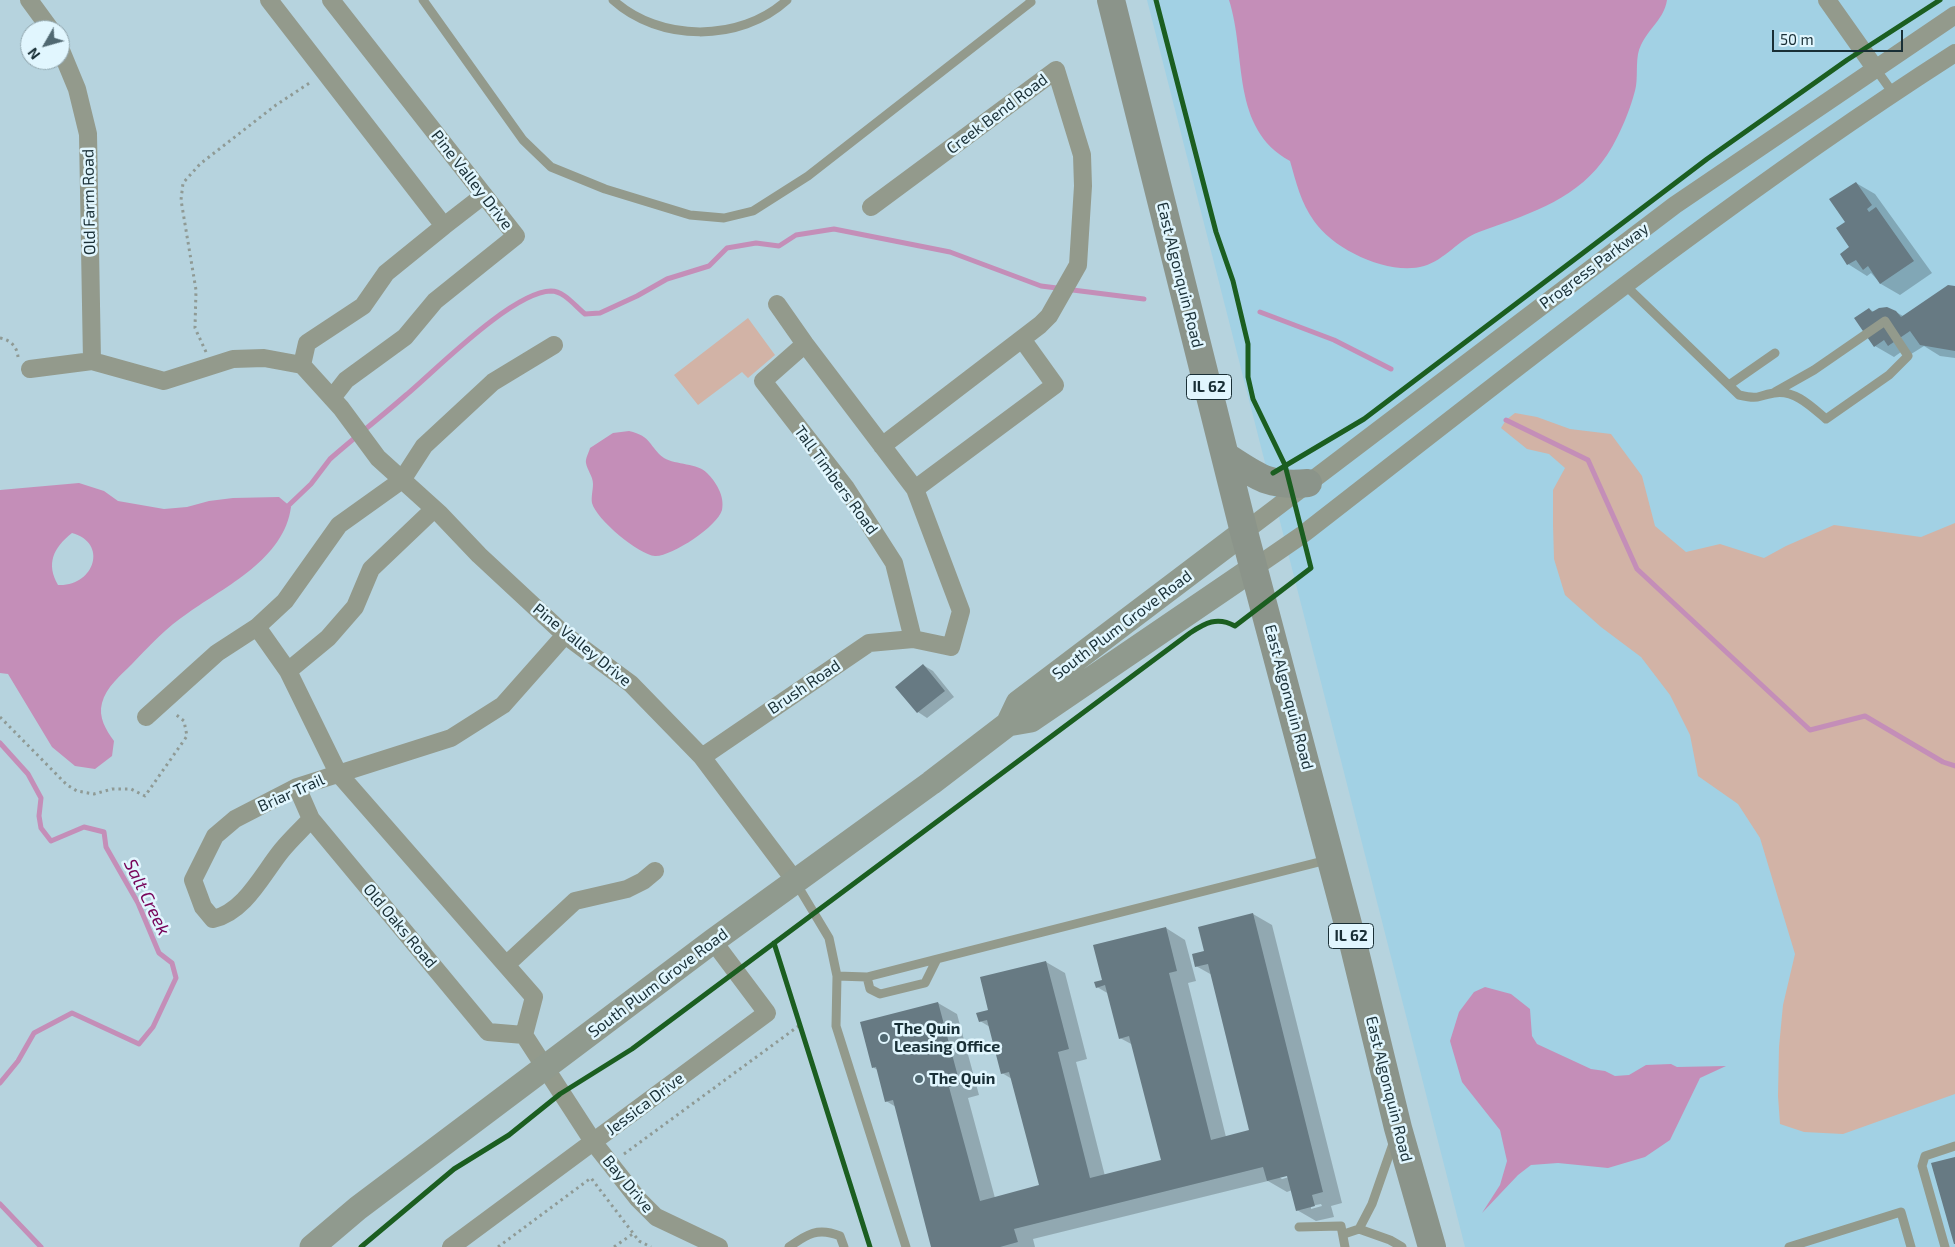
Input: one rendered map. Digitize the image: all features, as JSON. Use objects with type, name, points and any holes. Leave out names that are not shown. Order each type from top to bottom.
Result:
[{"type":"main road","name":"East Algonquin Road","points":[[1111,0],[1227,457],[1244,532],[1332,859],[1398,1128],[1432,1247]]},
{"type":"main road","points":[[1227,457],[1263,480],[1288,485],[1308,482]]},
{"type":"street","points":[[29,0],[43,20]]},
{"type":"street","points":[[269,0],[444,226]]},
{"type":"street","name":"Pine Valley Drive","points":[[331,0],[516,236],[435,301],[405,337],[346,380],[337,403]]},
{"type":"street","points":[[1827,0],[1875,68]]},
{"type":"street","name":"Progress Parkway","points":[[1244,532],[1675,206],[1875,68],[1955,16]]},
{"type":"street","name":"Progress Parkway","points":[[1254,568],[1302,534],[1726,209],[1893,93],[1955,53]]},
{"type":"street","name":"Old Farm Road","points":[[68,70],[88,134],[92,361]]},
{"type":"street","name":"Creek Bend Road","points":[[871,207],[1056,70],[1082,155],[1083,186],[1078,265],[1049,316],[1022,339],[882,446]]},
{"type":"street","points":[[30,369],[92,361],[164,380],[233,359],[264,358],[302,365],[307,343],[363,306],[386,273],[484,195]]},
{"type":"street","points":[[778,304],[805,344],[915,490],[961,611],[951,647],[913,639]]},
{"type":"street","points":[[915,490],[1055,385],[1022,339]]},
{"type":"street","name":"Tall Timbers Road","points":[[805,344],[763,381],[846,488],[894,563],[913,639]]},
{"type":"street","points":[[146,717],[217,653],[257,627],[285,601],[339,525],[402,480],[424,446],[493,382],[554,345]]},
{"type":"street","name":"Pine Valley Drive","points":[[302,365],[337,403],[378,458],[434,509],[479,555],[565,636],[631,684],[702,757],[796,882]]},
{"type":"street","points":[[288,671],[328,638],[354,607],[371,569],[434,509]]},
{"type":"street","name":"South Plum Grove Road","points":[[1008,724],[1018,702],[1244,532]]},
{"type":"street","name":"South Plum Grove Road","points":[[312,1247],[358,1208],[713,941],[796,882],[1008,724],[1031,720],[1254,568]]},
{"type":"street","points":[[257,627],[288,671],[338,773],[534,997],[524,1034],[546,1067]]},
{"type":"street","name":"Briar Trail","points":[[311,819],[282,850],[252,893],[222,917],[213,919],[203,906],[193,880],[215,836],[235,819],[297,787],[451,738],[503,706],[565,636]]},
{"type":"street","name":"Brush Road","points":[[702,757],[869,643],[913,639]]},
{"type":"street","name":"Old Oaks Road","points":[[297,787],[311,819],[488,1032],[524,1034]]},
{"type":"street","points":[[506,965],[575,902],[627,889],[643,881],[655,871]]},
{"type":"street","name":"Jessica Drive","points":[[450,1247],[594,1143],[767,1013],[713,941]]},
{"type":"street","name":"Bay Drive","points":[[546,1067],[560,1094],[594,1143],[638,1199],[656,1217],[719,1247]]},
{"type":"lane","points":[[423,0],[523,140],[551,167],[605,189],[690,215],[724,218],[753,211],[808,176],[1030,2],[1030,0]]},
{"type":"lane","points":[[613,0],[623,9],[644,21],[662,27],[703,33],[752,22],[787,0]]},
{"type":"lane","points":[[1875,68],[1893,93]]},
{"type":"lane","points":[[1625,285],[1739,394],[1757,399],[1776,392],[1814,370],[1885,320],[1908,356],[1889,375],[1826,419],[1804,399],[1776,392]]},
{"type":"lane","points":[[1729,385],[1775,353]]},
{"type":"lane","points":[[838,976],[867,977],[1332,859]]},
{"type":"lane","points":[[796,882],[829,938],[838,976],[836,1026],[906,1247]]},
{"type":"lane","points":[[867,977],[870,989],[880,994],[925,983],[937,959]]},
{"type":"lane","points":[[1344,1234],[1359,1228],[1372,1204],[1398,1128]]},
{"type":"lane","points":[[1945,1247],[1922,1166],[1925,1156],[1955,1146]]},
{"type":"lane","points":[[1789,1247],[1901,1212],[1911,1247]]},
{"type":"lane","points":[[1299,1227],[1341,1226],[1345,1247]]},
{"type":"lane","points":[[1359,1228],[1390,1240],[1402,1247]]},
{"type":"lane","points":[[789,1247],[804,1236],[826,1230],[840,1236],[844,1247]]},
{"type":"path","points":[[214,365],[196,328],[194,278],[181,200],[183,183],[200,164],[276,105],[324,72]]},
{"type":"path","points":[[0,338],[8,340],[18,350],[19,372],[30,369]]},
{"type":"path","points":[[0,717],[67,785],[77,790],[94,794],[112,789],[130,789],[144,796],[187,736],[184,721],[162,703]]},
{"type":"path","points":[[797,1016],[803,1034]]},
{"type":"path","points":[[498,1247],[800,1024]]},
{"type":"path","points":[[591,1178],[639,1241],[651,1247]]},
{"type":"path","points":[[614,1247],[634,1233]]},
{"type":"shaded area","points":[[1147,0],[1955,0],[1955,1247],[1465,1247]]},
{"type":"shaded area","points":[[1229,0],[1667,0],[1663,13],[1639,49],[1636,86],[1623,125],[1613,146],[1590,176],[1562,198],[1472,235],[1432,263],[1410,268],[1379,264],[1348,251],[1323,232],[1309,214],[1302,200],[1290,161],[1271,147],[1258,130],[1249,110]]},
{"type":"shaded area","points":[[748,318],[775,355],[748,378],[742,372],[698,405],[674,375]]},
{"type":"shaded area","points":[[1515,413],[1537,417],[1570,429],[1611,434],[1642,476],[1655,526],[1686,552],[1720,544],[1764,558],[1834,525],[1921,537],[1955,523],[1955,1094],[1843,1134],[1804,1132],[1780,1124],[1778,1096],[1779,1047],[1783,1005],[1795,954],[1760,838],[1738,804],[1698,776],[1690,735],[1670,695],[1641,657],[1601,627],[1565,595],[1554,559],[1553,490],[1565,468],[1549,454],[1527,449],[1501,428],[1506,420]]},
{"type":"shaded area","points":[[629,431],[646,439],[664,458],[703,470],[714,481],[721,495],[723,505],[719,517],[693,539],[662,555],[648,554],[629,543],[609,527],[595,510],[592,503],[593,481],[586,461],[590,448],[613,433]]},
{"type":"shaded area","points":[[79,483],[104,491],[118,501],[164,509],[187,507],[209,501],[233,498],[279,497],[291,507],[286,525],[277,542],[265,556],[235,581],[173,624],[110,687],[104,697],[101,713],[106,728],[114,741],[112,756],[95,769],[75,766],[52,747],[8,674],[0,673],[0,490]],"holes":[[[72,533],[83,538],[90,546],[93,554],[92,564],[88,572],[81,579],[70,584],[58,585],[52,570],[53,557],[56,551],[60,544]]]},
{"type":"shaded area","points":[[1485,987],[1511,994],[1530,1009],[1532,1036],[1537,1044],[1591,1069],[1605,1071],[1615,1076],[1629,1075],[1646,1065],[1671,1064],[1677,1067],[1726,1066],[1700,1078],[1670,1140],[1645,1157],[1608,1168],[1558,1163],[1531,1165],[1518,1175],[1482,1213],[1500,1185],[1507,1161],[1500,1130],[1462,1082],[1450,1041],[1459,1012],[1474,992]]},
{"type":"building","points":[[1856,182],[1872,205],[1867,209],[1869,212],[1876,207],[1914,261],[1880,284],[1868,266],[1863,270],[1856,260],[1847,265],[1840,254],[1849,247],[1836,228],[1845,222],[1829,199]]},
{"type":"building","points":[[1948,285],[1955,286],[1955,351],[1920,345],[1910,331],[1888,346],[1884,340],[1874,347],[1854,318],[1869,308],[1872,312],[1879,308],[1887,307],[1896,311],[1901,317]]},
{"type":"building","points":[[923,664],[945,691],[917,713],[895,687]]},
{"type":"building","name":"The Quin","points":[[1253,913],[1323,1192],[1312,1195],[1315,1206],[1296,1211],[1287,1176],[1267,1181],[1263,1167],[1014,1229],[1018,1242],[1000,1247],[931,1247],[893,1100],[885,1102],[876,1067],[872,1068],[860,1022],[938,1002],[960,1084],[949,1087],[980,1201],[1039,1185],[1009,1072],[1001,1074],[987,1020],[979,1022],[976,1013],[988,1010],[980,977],[1046,961],[1069,1049],[1058,1052],[1090,1178],[1161,1160],[1129,1036],[1119,1039],[1105,985],[1096,988],[1094,982],[1102,980],[1093,945],[1166,927],[1177,971],[1169,973],[1211,1140],[1249,1130],[1208,964],[1195,967],[1192,954],[1204,951],[1198,927]]},
{"type":"building","points":[[1955,1157],[1955,1244],[1954,1244],[1931,1163]]},
{"type":"waterway","points":[[288,506],[311,484],[330,459],[455,351],[496,317],[516,304],[535,295],[551,291],[565,296],[585,314],[600,313],[637,296],[667,279],[709,266],[727,248],[756,243],[779,246],[796,235],[834,229],[950,252],[1041,286],[1144,299]]},
{"type":"waterway","points":[[1260,312],[1334,340],[1391,369]]},
{"type":"waterway","points":[[1506,420],[1588,460],[1637,569],[1810,730],[1865,716],[1943,762],[1955,766]]},
{"type":"waterway","name":"Salt Creek","points":[[0,743],[28,774],[41,798],[39,816],[41,828],[51,841],[84,827],[104,832],[106,847],[138,903],[159,953],[172,963],[176,978],[153,1027],[139,1044],[72,1013],[34,1033],[18,1061],[0,1083]]},
{"type":"waterway","name":"Salt Creek","points":[[0,1204],[41,1247]]},
{"type":"cycle path","points":[[361,1247],[454,1169],[509,1135],[560,1094],[632,1049],[1190,633],[1201,626],[1217,621],[1235,626],[1311,568],[1285,465],[1253,399],[1248,377],[1248,344],[1233,281],[1216,232],[1156,0]]},
{"type":"cycle path","points":[[1273,473],[1364,419],[1707,159],[1847,60],[1940,0]]},
{"type":"cycle path","points":[[774,943],[870,1247]]},
{"type":"place","name":"The Quin Leasing Office","points":[[884,1038]]},
{"type":"place","name":"The Quin","points":[[919,1079]]}]
